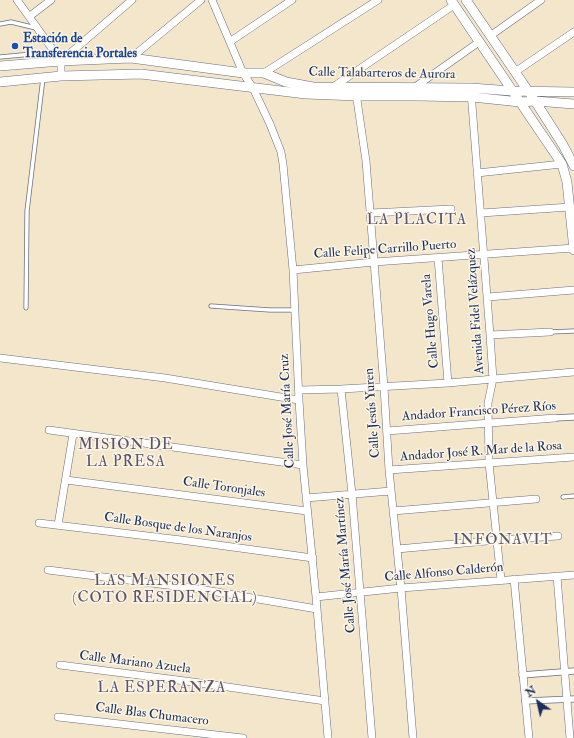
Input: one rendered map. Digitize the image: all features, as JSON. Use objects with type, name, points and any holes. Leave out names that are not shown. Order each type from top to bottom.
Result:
[{"type":"street","points":[[17,0],[61,61],[61,76]]},
{"type":"street","points":[[30,16],[51,0]]},
{"type":"street","points":[[61,61],[132,0]]},
{"type":"street","points":[[131,58],[201,0]]},
{"type":"street","name":"Calle José María Cruz","points":[[212,0],[231,41],[243,73],[253,88],[273,130],[284,164],[293,270],[299,390],[298,400],[328,738]]},
{"type":"street","points":[[231,41],[292,0]]},
{"type":"street","points":[[264,73],[378,0]]},
{"type":"street","points":[[466,0],[573,159]]},
{"type":"street","points":[[490,36],[541,0]]},
{"type":"street","points":[[332,87],[453,3],[562,164],[566,174],[574,249]]},
{"type":"street","points":[[515,72],[574,32]]},
{"type":"street","points":[[415,87],[479,42]]},
{"type":"street","name":"Calle Talabarteros de Aurora","points":[[0,66],[61,61],[131,58],[243,73],[264,73],[299,85],[313,87],[332,87],[356,91],[418,96],[512,91],[572,91]]},
{"type":"street","name":"Calle Talabarteros de Aurora","points":[[0,82],[43,77],[141,74],[306,94],[415,87],[471,93],[520,102],[535,101],[574,104]]},
{"type":"street","name":"Calle Jesús Yuren","points":[[356,91],[366,162],[371,214],[389,470],[401,588],[413,738]]},
{"type":"street","name":"Avenida Fidel Velázquez","points":[[471,93],[488,297],[493,379],[488,403],[489,463],[501,580]]},
{"type":"street","points":[[477,173],[562,164]]},
{"type":"street","points":[[481,213],[570,207]]},
{"type":"street","points":[[371,214],[450,209]]},
{"type":"street","name":"Calle Felipe Carrillo Puerto","points":[[293,270],[374,262],[574,249]]},
{"type":"street","name":"Calle Hugo Varela","points":[[438,258],[448,383]]},
{"type":"street","points":[[488,297],[574,290]]},
{"type":"street","points":[[490,335],[550,332]]},
{"type":"street","points":[[0,358],[164,378],[298,400]]},
{"type":"street","points":[[299,390],[448,383],[574,372]]},
{"type":"street","name":"Calle José María Martínez","points":[[341,389],[352,494],[372,738]]},
{"type":"street","name":"Andador Francisco Pérez Ríos","points":[[387,431],[574,417]]},
{"type":"street","points":[[49,430],[303,465]]},
{"type":"street","points":[[58,525],[73,434]]},
{"type":"street","name":"Andador José R. Mar de la Rosa","points":[[389,470],[574,457]]},
{"type":"street","name":"Calle Toronjales","points":[[66,480],[130,487],[307,511]]},
{"type":"street","points":[[306,498],[391,491]]},
{"type":"street","points":[[393,511],[536,499]]},
{"type":"street","name":"Calle Bosque de los Naranjos","points":[[39,523],[313,558]]},
{"type":"street","points":[[397,549],[558,536]]},
{"type":"street","points":[[48,570],[199,589],[317,609]]},
{"type":"street","name":"Calle Alfonso Calderón","points":[[316,597],[401,588],[574,575]]},
{"type":"street","points":[[557,576],[565,672],[570,699],[570,738]]},
{"type":"street","points":[[514,579],[529,738]]},
{"type":"street","name":"Calle Mariano Azuela","points":[[60,665],[325,701]]},
{"type":"street","points":[[522,675],[574,671]]},
{"type":"street","points":[[525,701],[570,699]]},
{"type":"street","name":"Calle Blas Chumacero","points":[[58,717],[243,738]]},
{"type":"lane","points":[[0,24],[11,22],[39,29]]},
{"type":"lane","points":[[0,58],[55,52]]},
{"type":"lane","points":[[26,308],[28,211],[43,77]]},
{"type":"lane","points":[[211,306],[295,310]]},
{"type":"lane","points":[[550,332],[574,331]]},
{"type":"lane","points":[[563,497],[574,496]]},
{"type":"place","name":"Estación de Transferencia Portales","points":[[15,46]]},
{"type":"district","name":"LA PLACITA","points":[[417,221]]},
{"type":"district","name":"MISION DE LA PRESA","points":[[126,454]]},
{"type":"district","name":"INFONAVIT","points":[[503,541]]},
{"type":"district","name":"LAS MANSIONES (COTO RESIDENCIAL)","points":[[165,590]]},
{"type":"district","name":"LA ESPERANZA","points":[[162,689]]}]
